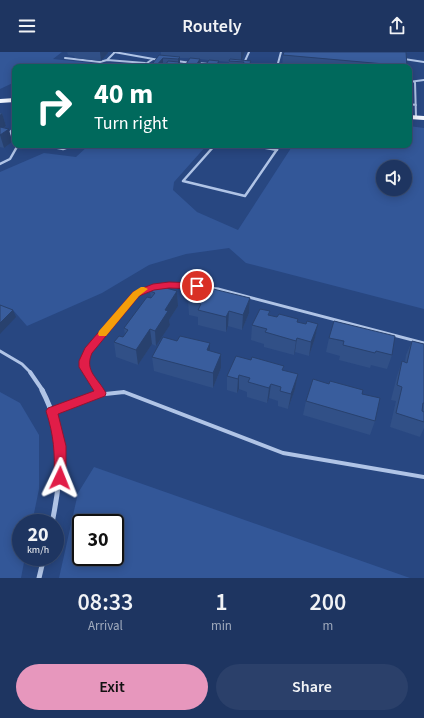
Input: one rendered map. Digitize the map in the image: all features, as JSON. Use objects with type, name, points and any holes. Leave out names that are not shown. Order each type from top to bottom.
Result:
[{"type":"main road","points":[[0,101],[12,100]]},
{"type":"main road","points":[[412,116],[424,118]]},
{"type":"street","points":[[30,372],[47,396],[58,434],[61,466],[59,491],[54,514]]},
{"type":"street","points":[[39,578],[42,566]]},
{"type":"lane","points":[[107,60],[114,52],[126,52],[154,60],[160,60]]},
{"type":"lane","points":[[136,55],[139,52]]},
{"type":"lane","points":[[243,64],[249,52]]},
{"type":"lane","points":[[278,64],[281,52]]},
{"type":"lane","points":[[65,58],[100,62],[107,60],[145,63],[154,60]]},
{"type":"lane","points":[[402,58],[424,62]]},
{"type":"lane","points":[[174,61],[206,64]]},
{"type":"lane","points":[[416,117],[415,82],[424,80]]},
{"type":"lane","points":[[412,104],[416,105]]},
{"type":"lane","points":[[0,164],[10,159],[16,148]]},
{"type":"lane","points":[[212,148],[184,181],[245,196],[277,150],[266,148]]},
{"type":"lane","points":[[101,393],[84,367],[85,355],[136,294],[153,287],[188,285],[218,289],[424,343]]},
{"type":"lane","points":[[0,351],[22,364],[30,372]]},
{"type":"lane","points":[[52,411],[101,393],[113,392],[134,395],[283,453],[424,477]]},
{"type":"shaded area","points":[[0,52],[62,52],[53,59],[102,64],[12,64],[12,83],[0,89]]},
{"type":"shaded area","points":[[412,126],[424,128],[424,309],[246,263],[229,248],[186,254],[149,265],[102,293],[27,326],[13,310],[0,307],[0,172],[44,153],[76,157],[86,148],[204,148],[174,182],[173,190],[197,212],[238,230],[291,148],[412,148]]},
{"type":"shaded area","points":[[0,392],[20,403],[39,435],[39,489],[34,514],[12,514],[12,566],[23,566],[21,578],[0,578]]},
{"type":"shaded area","points":[[94,467],[410,578],[59,578],[62,566],[64,566],[64,556],[72,520],[72,566],[124,566],[124,514],[73,514],[78,493]]},
{"type":"building","points":[[284,52],[406,52],[407,64],[384,64],[283,55]]},
{"type":"building","points":[[159,55],[180,57],[178,59],[163,58],[158,64],[152,64]]},
{"type":"building","points":[[190,58],[200,59],[197,64],[186,64]]},
{"type":"building","points":[[230,59],[251,61],[250,64],[243,64],[244,62],[229,61]]},
{"type":"building","points":[[209,60],[219,61],[217,64],[206,64]]},
{"type":"building","points":[[168,61],[179,62],[177,64],[166,64]]},
{"type":"building","points":[[0,127],[9,129],[0,135]]},
{"type":"building","points":[[155,285],[177,291],[165,310],[168,311],[155,331],[150,329],[136,350],[114,342],[119,336],[123,337],[128,330],[124,328],[147,297],[151,298],[155,293],[150,291]]},
{"type":"building","points":[[197,285],[250,298],[243,315],[229,311],[226,317],[198,310],[201,304],[188,300]]},
{"type":"building","points":[[0,305],[13,310],[0,323]]},
{"type":"building","points":[[260,309],[270,311],[268,315],[277,317],[279,314],[298,319],[297,322],[306,324],[307,321],[318,324],[311,342],[297,338],[296,341],[265,332],[267,329],[252,325]]},
{"type":"building","points":[[334,321],[395,336],[392,355],[376,351],[375,353],[343,345],[344,341],[329,338]]},
{"type":"building","points":[[180,336],[210,343],[207,350],[221,354],[213,373],[152,357],[163,337],[177,341]]},
{"type":"building","points":[[412,341],[424,344],[424,403],[422,411],[424,412],[424,422],[396,413],[402,387],[397,385],[402,361],[407,363]]},
{"type":"building","points":[[236,356],[251,360],[252,357],[284,366],[282,370],[298,374],[291,394],[280,391],[281,387],[271,384],[269,388],[248,382],[250,378],[239,375],[238,379],[227,376]]},
{"type":"building","points":[[313,379],[329,384],[330,381],[363,390],[362,394],[380,398],[375,421],[306,401]]},
{"type":"slow traffic","points":[[103,334],[136,294],[144,289]]},
{"type":"route","points":[[60,478],[60,446],[52,411],[101,393],[84,367],[85,355],[136,294],[153,287],[169,285],[197,286]]}]
